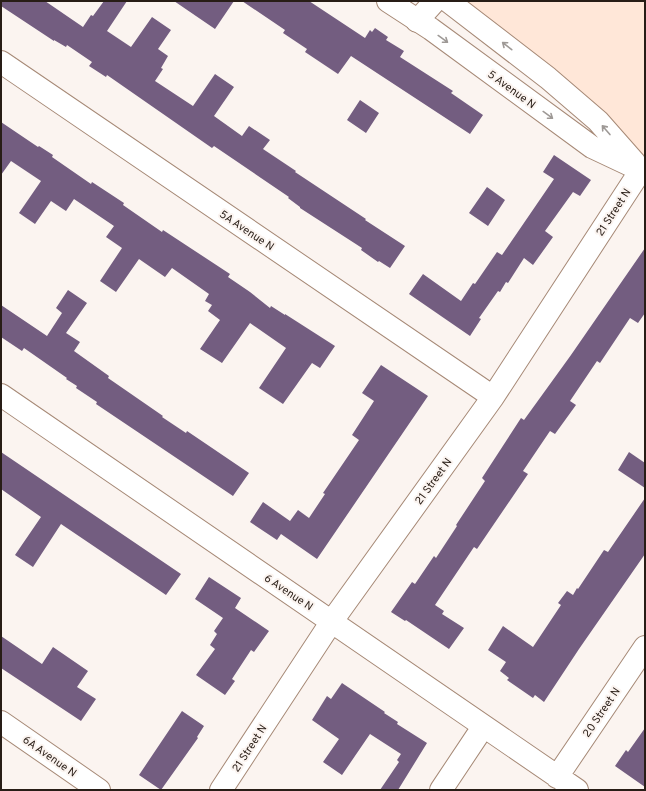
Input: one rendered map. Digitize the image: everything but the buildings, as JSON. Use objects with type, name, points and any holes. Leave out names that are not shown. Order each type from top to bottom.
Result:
[{"type":"street","name":"5 Avenue N","points":[[388,1],[592,146],[643,171]]},
{"type":"street","points":[[418,21],[435,1]]},
{"type":"street","points":[[448,1],[548,78],[598,121],[643,171]]},
{"type":"street","name":"5A Avenue N","points":[[1,62],[493,397]]},
{"type":"street","name":"21 Street N","points":[[221,790],[332,621],[493,397],[643,171]]},
{"type":"street","name":"6 Avenue N","points":[[1,395],[577,790]]},
{"type":"street","name":"20 Street N","points":[[557,777],[645,647]]},
{"type":"street","name":"6A Avenue N","points":[[1,722],[99,790]]},
{"type":"street","points":[[441,790],[483,726]]},
{"type":"shaded area","points":[[448,1],[645,1],[645,172]]}]
